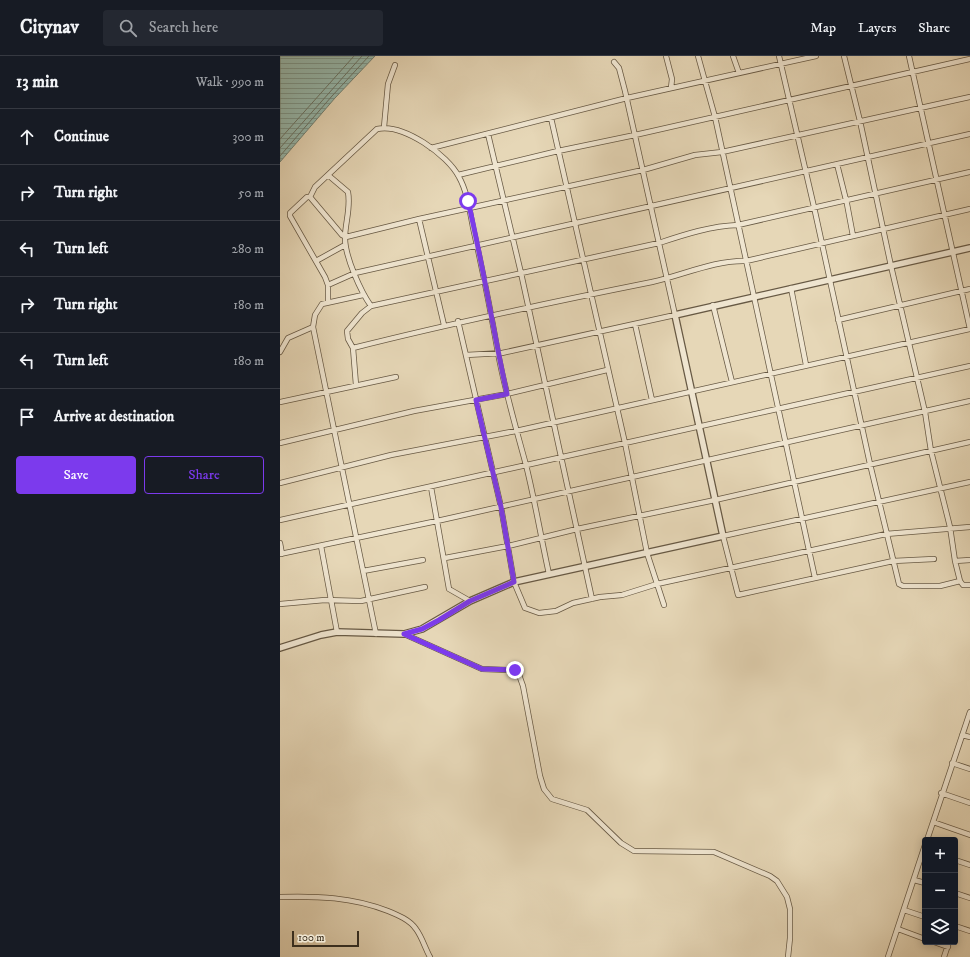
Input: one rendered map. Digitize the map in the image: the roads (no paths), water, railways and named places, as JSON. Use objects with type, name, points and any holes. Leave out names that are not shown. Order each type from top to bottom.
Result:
[{"type":"street","points":[[666,56],[672,79],[671,88]]},
{"type":"street","points":[[698,56],[715,117],[815,578]]},
{"type":"street","points":[[733,56],[739,73]]},
{"type":"street","points":[[779,56],[798,134],[870,464],[900,586],[940,586],[960,580]]},
{"type":"street","points":[[431,148],[627,98],[816,56]]},
{"type":"street","points":[[844,56],[860,121],[908,343],[925,412],[931,451],[950,527],[955,561],[960,580],[963,584],[970,585]]},
{"type":"street","points":[[280,483],[341,467],[516,431],[970,329],[909,56]]},
{"type":"street","points":[[458,175],[558,150],[635,135],[970,59]]},
{"type":"street","points":[[614,62],[619,68],[627,98],[701,427],[723,536],[738,595],[893,561],[934,559]]},
{"type":"street","points":[[384,127],[388,84],[395,65]]},
{"type":"street","points":[[345,237],[419,219],[643,170],[695,155],[722,152],[970,97]]},
{"type":"street","points":[[551,118],[598,331],[625,444],[647,553],[664,605]]},
{"type":"street","points":[[328,301],[328,285],[290,215],[307,197],[310,197],[315,187],[373,132],[384,127],[416,138],[443,157],[458,175],[469,208],[486,281],[498,354],[516,431],[526,466],[549,574]]},
{"type":"street","points":[[488,134],[497,165],[592,599]]},
{"type":"street","points":[[328,285],[355,273],[427,256],[513,239],[651,205],[731,190],[806,171],[970,134]]},
{"type":"street","points":[[837,164],[846,200],[852,236]]},
{"type":"street","points":[[356,385],[353,348],[348,339],[347,331],[357,318],[371,306],[659,243],[705,229],[738,225],[970,172]]},
{"type":"street","points":[[328,175],[348,192],[349,204],[345,245],[363,295],[371,306]]},
{"type":"street","points":[[310,197],[345,237]]},
{"type":"street","points":[[353,348],[444,325],[668,279],[726,262],[746,261],[970,209]]},
{"type":"street","points":[[419,219],[444,325]]},
{"type":"street","points":[[316,261],[345,245]]},
{"type":"street","points":[[466,355],[498,354],[536,346],[970,248]]},
{"type":"street","points":[[791,288],[806,365]]},
{"type":"street","points":[[838,320],[970,289]]},
{"type":"street","points":[[363,295],[328,301],[317,308],[313,327],[376,634]]},
{"type":"street","points":[[713,306],[732,382]]},
{"type":"street","points":[[458,322],[501,507],[514,582],[525,608],[531,611],[539,613],[556,611],[574,603],[622,595],[657,584],[730,567],[809,549],[886,534],[950,527],[970,527]]},
{"type":"street","points":[[635,324],[652,400]]},
{"type":"street","points":[[280,352],[288,338],[313,327]]},
{"type":"street","points":[[280,520],[493,474],[970,366]]},
{"type":"street","points":[[280,443],[414,411],[507,394],[607,370]]},
{"type":"street","points":[[280,402],[396,377]]},
{"type":"street","points":[[280,543],[281,554],[321,546],[437,522],[970,401]]},
{"type":"street","points":[[445,558],[508,546],[576,529],[640,517],[794,483],[870,464],[970,442]]},
{"type":"street","points":[[280,648],[321,635],[337,632],[404,634],[422,629],[470,601],[514,582],[803,520],[970,482]]},
{"type":"street","points":[[431,487],[450,591],[470,601]]},
{"type":"street","points":[[321,546],[337,632]]},
{"type":"street","points":[[364,571],[423,560]]},
{"type":"street","points":[[955,561],[970,560]]},
{"type":"street","points":[[280,604],[369,599],[425,587]]},
{"type":"street","points":[[404,634],[482,669],[518,672],[523,686],[540,776],[544,789],[552,799],[587,810],[621,843],[634,852],[714,852],[763,873],[777,881],[787,897],[791,916],[788,957]]},
{"type":"street","points":[[928,837],[941,793],[970,712]]},
{"type":"street","points":[[962,735],[970,737]]},
{"type":"street","points":[[952,763],[970,769]]},
{"type":"street","points":[[941,793],[970,803]]},
{"type":"street","points":[[932,822],[970,835]]},
{"type":"street","points":[[888,957],[922,854]]},
{"type":"street","points":[[958,861],[970,865]]},
{"type":"street","points":[[914,880],[922,883]]},
{"type":"street","points":[[958,894],[970,898]]},
{"type":"street","points":[[280,897],[325,896],[357,900],[375,906],[399,916],[410,923],[416,929],[430,957]]},
{"type":"street","points":[[904,910],[922,916]]},
{"type":"street","points":[[958,927],[970,931]]},
{"type":"street","points":[[898,929],[922,938]]},
{"type":"street","points":[[944,957],[948,945]]},
{"type":"water","points":[[280,56],[375,56],[335,98],[280,162]]}]
